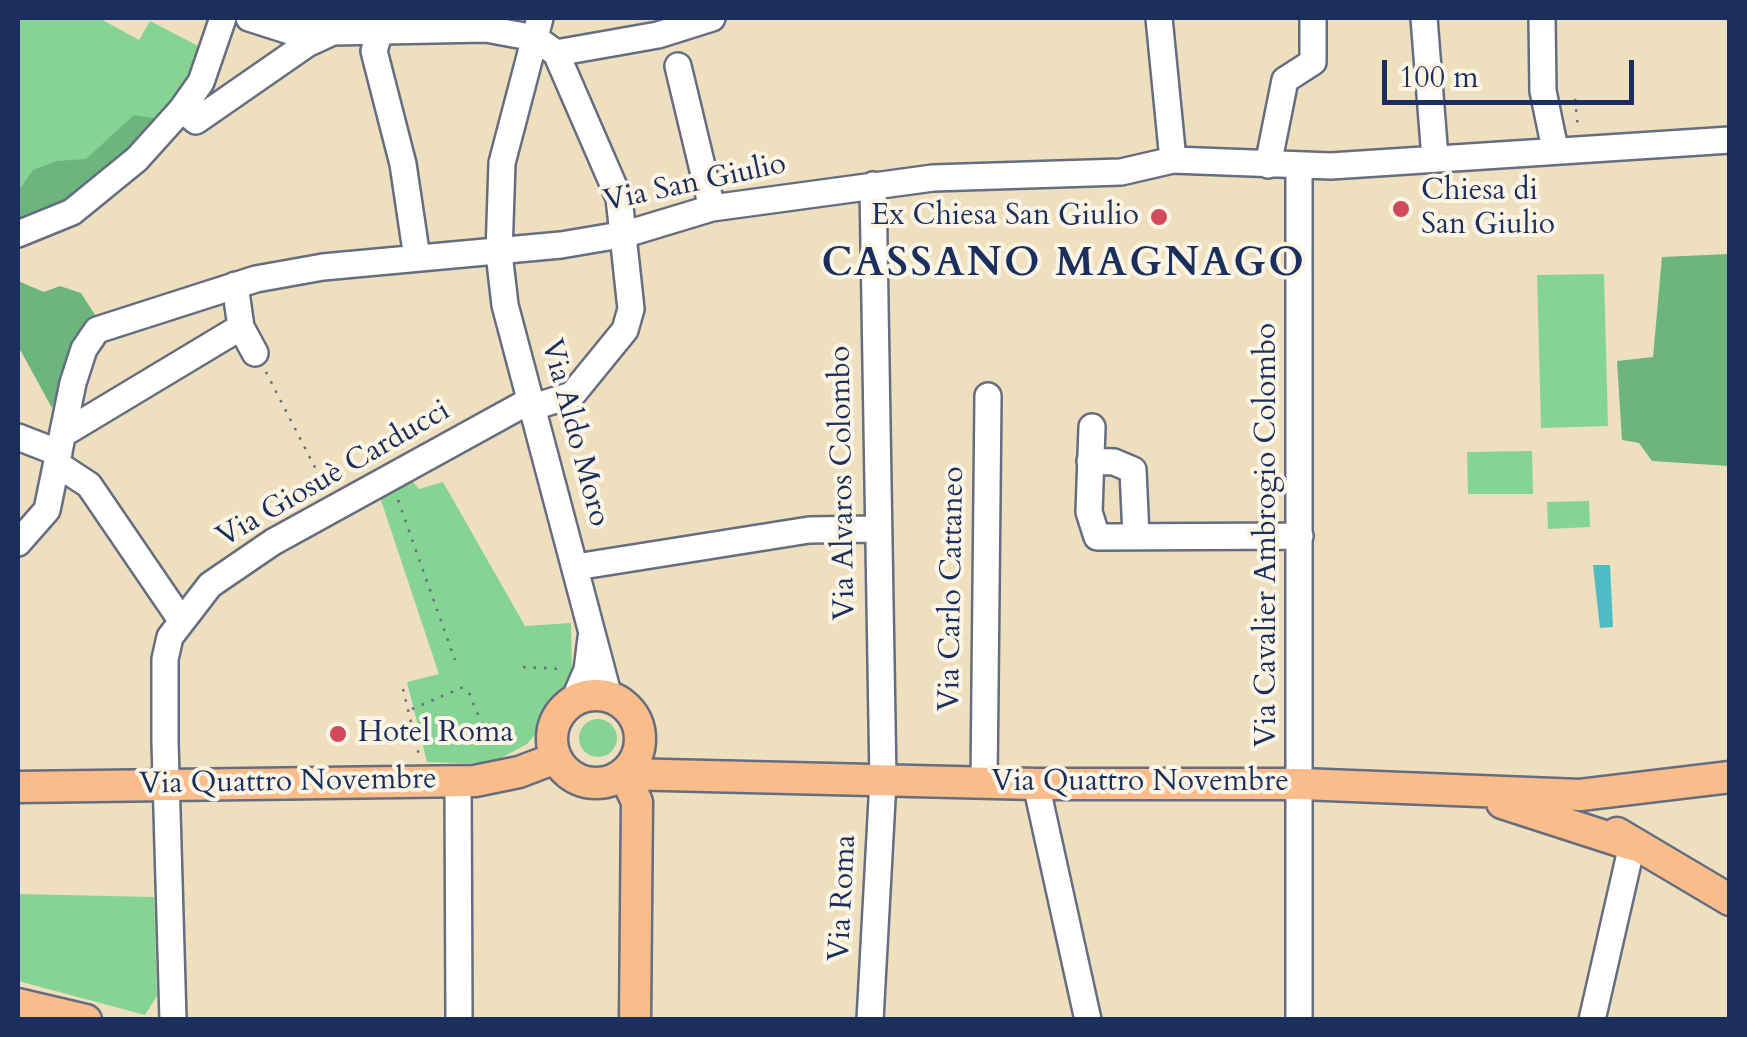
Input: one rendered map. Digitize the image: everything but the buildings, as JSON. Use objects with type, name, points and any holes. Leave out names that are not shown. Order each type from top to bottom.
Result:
[{"type":"main road","points":[[556,758],[552,732],[574,685],[609,697]]},
{"type":"main road","name":"Via Quattro Novembre","points":[[609,697],[631,712],[640,738],[660,756],[701,773]]},
{"type":"main road","points":[[635,1020],[638,775],[633,764],[640,738]]},
{"type":"main road","name":"Via Quattro Novembre","points":[[18,787],[458,781],[504,776],[556,758],[574,778],[586,782],[701,773],[1036,784],[1301,784],[1580,796],[1730,777]]},
{"type":"main road","points":[[1443,788],[1509,804],[1632,845]]},
{"type":"main road","points":[[1580,796],[1591,812],[1632,845],[1730,900]]},
{"type":"main road","points":[[18,1004],[86,1020]]},
{"type":"street","points":[[18,234],[72,212],[137,160],[201,82],[223,18]]},
{"type":"street","points":[[249,18],[296,34],[323,18]]},
{"type":"street","points":[[182,108],[196,121],[307,44],[333,32],[418,24],[544,36],[658,35],[712,18]]},
{"type":"street","points":[[1159,18],[1173,160]]},
{"type":"street","points":[[1268,164],[1286,80],[1313,62],[1314,18]]},
{"type":"street","points":[[1424,18],[1434,158]]},
{"type":"street","points":[[1542,18],[1543,92],[1568,149]]},
{"type":"street","points":[[377,28],[374,51],[402,164],[417,258]]},
{"type":"street","name":"Via Giosuè Carducci","points":[[181,620],[210,585],[334,506],[532,404],[572,395],[629,322],[626,234],[619,198],[544,36]]},
{"type":"street","name":"Via Aldo Moro","points":[[544,36],[502,163],[499,254],[505,305],[609,697]]},
{"type":"street","points":[[678,66],[712,208]]},
{"type":"street","name":"Via San Giulio","points":[[18,543],[47,510],[73,383],[84,348],[97,330],[235,285],[323,267],[499,254],[626,234],[712,208],[872,185],[1121,172],[1173,160],[1300,166],[1730,140]]},
{"type":"street","name":"Via Cavalier Ambrogio Colombo","points":[[1299,1020],[1300,166]]},
{"type":"street","name":"Via Alvaros Colombo","points":[[872,185],[883,781]]},
{"type":"street","points":[[235,285],[241,327],[255,353]]},
{"type":"street","points":[[60,450],[241,327]]},
{"type":"street","name":"Via Carlo Cattaneo","points":[[984,783],[988,396]]},
{"type":"street","points":[[1092,427],[1090,526],[1097,536],[1300,536]]},
{"type":"street","points":[[18,437],[60,450],[90,485],[181,620],[165,659],[173,1020]]},
{"type":"street","points":[[1090,462],[1114,462],[1134,470],[1136,536]]},
{"type":"street","points":[[576,567],[809,530],[877,529]]},
{"type":"street","name":"Via Aldo Moro","points":[[574,685],[587,670],[592,628]]},
{"type":"street","points":[[458,781],[459,1020]]},
{"type":"street","name":"Via Roma","points":[[870,1020],[883,781]]},
{"type":"street","points":[[1036,784],[1088,1020]]},
{"type":"street","points":[[1592,1020],[1625,891],[1632,845]]},
{"type":"path","points":[[1568,149],[1576,99]]},
{"type":"path","points":[[255,353],[334,506]]},
{"type":"path","points":[[389,480],[422,558],[455,660]]},
{"type":"path","points":[[522,666],[574,685]]},
{"type":"path","points":[[410,710],[466,686]]},
{"type":"path","points":[[404,689],[420,779]]},
{"type":"path","points":[[468,692],[504,776]]},
{"type":"green space","points":[[18,18],[99,18],[139,40],[150,21],[202,48],[190,85],[159,119],[18,230]]},
{"type":"green space","points":[[134,115],[159,119],[70,209],[18,230],[18,191],[33,170],[57,161],[86,159]]},
{"type":"green space","points":[[1729,254],[1729,466],[1652,461],[1639,443],[1622,440],[1617,361],[1653,357],[1662,257]]},
{"type":"green space","points":[[1604,274],[1608,426],[1541,428],[1537,275]]},
{"type":"green space","points":[[18,281],[44,292],[60,286],[81,293],[97,318],[73,351],[52,408],[18,346]]},
{"type":"green space","points":[[1532,451],[1533,494],[1468,494],[1467,452]]},
{"type":"green space","points":[[409,477],[419,489],[443,482],[525,626],[571,623],[572,685],[544,713],[539,730],[527,744],[490,764],[427,762],[407,682],[439,674],[379,494]]},
{"type":"green space","points":[[1589,501],[1590,527],[1548,529],[1547,502]]},
{"type":"green space","points":[[598,719],[611,725],[617,738],[611,751],[598,757],[585,751],[579,738],[585,725]]},
{"type":"green space","points":[[18,894],[154,897],[157,996],[145,1015],[18,981]]},
{"type":"water","points":[[1593,565],[1610,565],[1613,627],[1600,628]]},
{"type":"place","name":"Chiesa di San Giulio","points":[[1401,209]]},
{"type":"place","name":"Ex Chiesa San Giulio","points":[[1159,217]]},
{"type":"place","name":"Hotel Roma","points":[[338,734]]},
{"type":"district","name":"CASSANO MAGNAGO","points":[[1064,266]]}]
